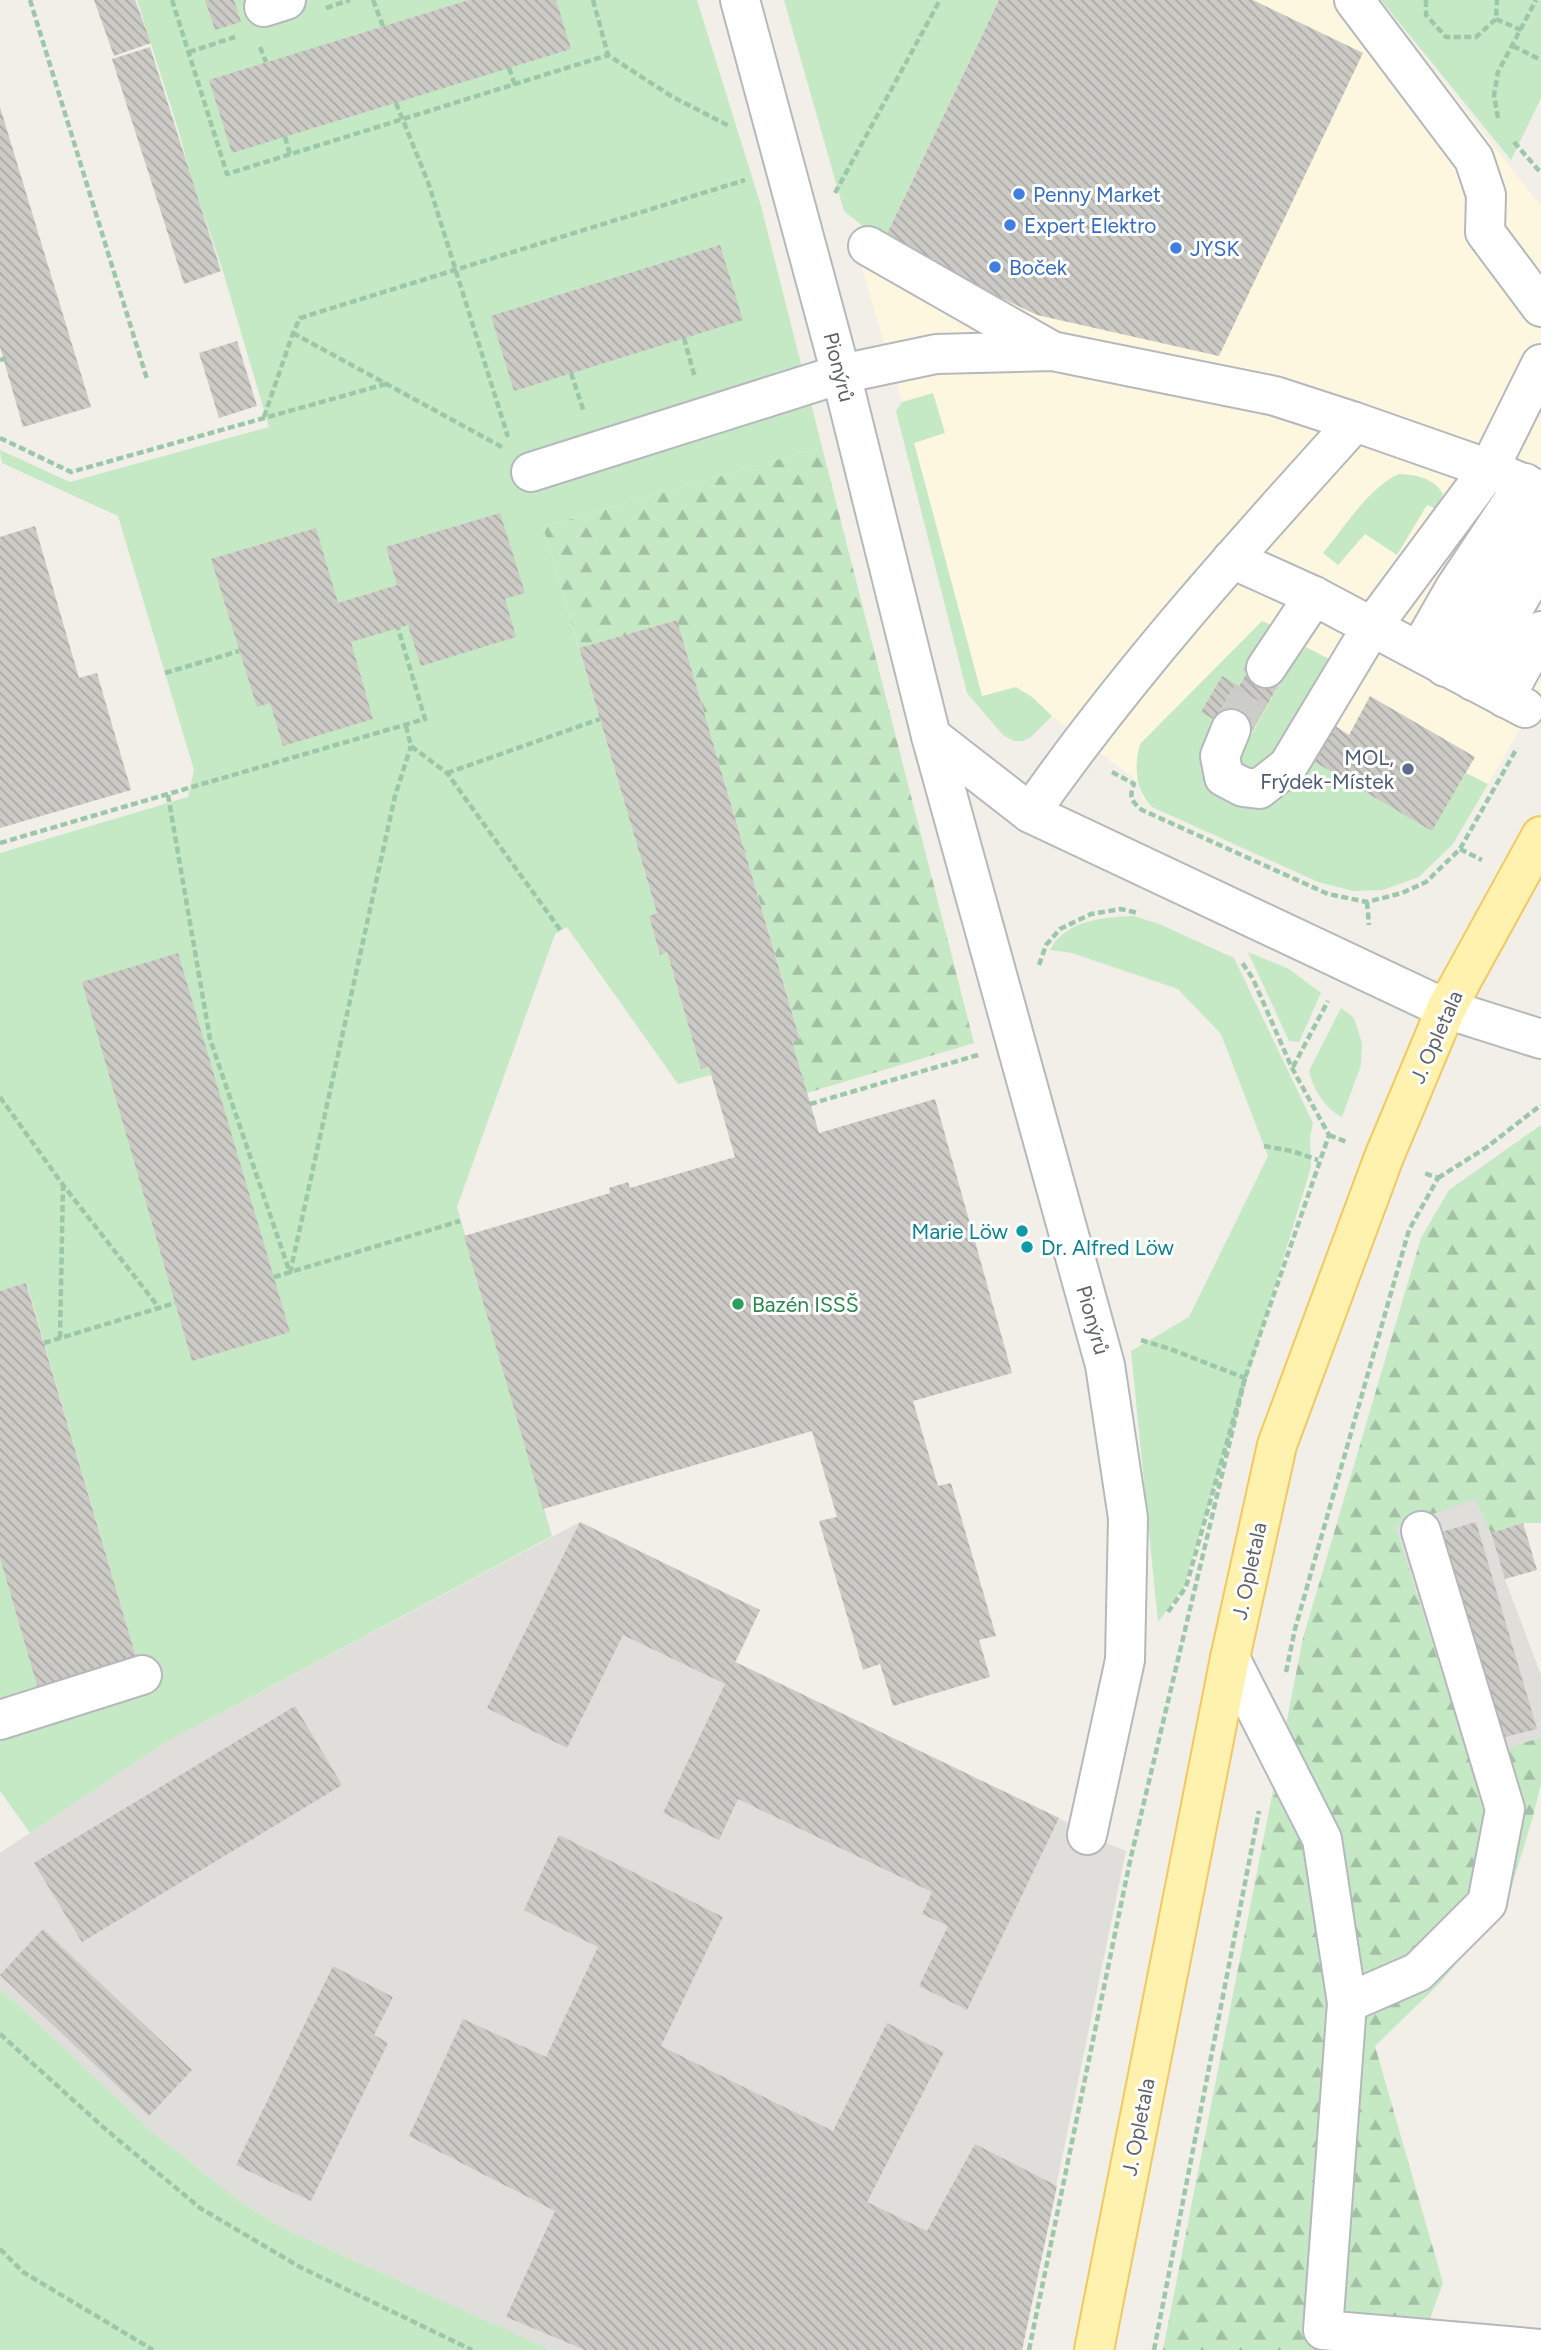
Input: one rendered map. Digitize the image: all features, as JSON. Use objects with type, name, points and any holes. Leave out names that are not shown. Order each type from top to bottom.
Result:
[{"type":"main road","name":"J. Opletala","points":[[1094,2350],[1230,1658],[1277,1446],[1384,1157],[1446,1009],[1541,836]]},
{"type":"street","name":"Pionýrů","points":[[740,0],[841,374],[931,736],[1105,1366],[1128,1518],[1125,1660],[1087,1835]]},
{"type":"street","points":[[1354,0],[1474,159],[1486,195],[1485,232],[1541,307]]},
{"type":"street","points":[[868,246],[1052,351]]},
{"type":"street","points":[[522,462],[841,374],[936,354],[1052,351],[1275,396],[1489,469],[1536,496],[1506,614],[1478,676]]},
{"type":"street","points":[[1231,729],[1220,756],[1224,777],[1243,787],[1259,789],[1288,766],[1371,628],[1489,469],[1541,364]]},
{"type":"street","points":[[1030,813],[1074,751],[1231,559],[1355,422]]},
{"type":"street","points":[[1231,559],[1314,596],[1371,628],[1478,676]]},
{"type":"street","points":[[1478,676],[1506,614],[1541,560]]},
{"type":"street","points":[[1266,668],[1314,596]]},
{"type":"street","points":[[931,736],[1030,813],[1446,1009],[1541,1039]]},
{"type":"street","points":[[1347,2003],[1418,1972],[1487,1903],[1505,1809],[1421,1531]]},
{"type":"street","points":[[1230,1658],[1322,1839],[1347,2003],[1323,2330],[1541,2349]]},
{"type":"street","points":[[0,1720],[142,1675]]},
{"type":"path","points":[[30,0],[147,379]]},
{"type":"path","points":[[172,0],[227,174],[608,55]]},
{"type":"path","points":[[373,0],[383,26]]},
{"type":"path","points":[[593,0],[608,55],[671,96],[742,132]]},
{"type":"path","points":[[830,203],[940,0]]},
{"type":"path","points":[[1426,0],[1426,15],[1446,37],[1476,37],[1496,19],[1497,0]]},
{"type":"path","points":[[1499,125],[1494,95],[1498,72],[1536,0]]},
{"type":"path","points":[[1496,19],[1521,30]]},
{"type":"path","points":[[1513,46],[1541,60]]},
{"type":"path","points":[[509,68],[515,85]]},
{"type":"path","points":[[396,103],[428,182],[509,440]]},
{"type":"path","points":[[1507,134],[1541,173]]},
{"type":"path","points":[[285,137],[290,154]]},
{"type":"path","points":[[264,417],[300,318],[749,179]]},
{"type":"path","points":[[293,333],[522,462]]},
{"type":"path","points":[[684,338],[697,383]]},
{"type":"path","points":[[571,373],[585,416]]},
{"type":"path","points":[[0,439],[71,472],[387,384]]},
{"type":"path","points":[[0,843],[425,719],[398,628]]},
{"type":"path","points":[[165,673],[239,651]]},
{"type":"path","points":[[1074,751],[1134,784],[1130,794],[1132,803],[1142,810],[1328,894],[1367,902],[1402,893],[1426,882],[1460,849],[1478,676]]},
{"type":"path","points":[[447,773],[600,719]]},
{"type":"path","points":[[290,1273],[392,809],[411,746],[406,726]]},
{"type":"path","points":[[411,746],[447,773],[561,931]]},
{"type":"path","points":[[168,795],[210,1039],[290,1273]]},
{"type":"path","points":[[1038,968],[1046,945],[1059,929],[1091,914],[1121,909],[1141,914]]},
{"type":"path","points":[[1164,1618],[1186,1587],[1245,1378],[1318,1160],[1329,1135],[1292,1068],[1253,979],[1240,958]]},
{"type":"path","points":[[810,1104],[985,1053]]},
{"type":"path","points":[[0,1097],[63,1185],[160,1309]]},
{"type":"path","points":[[1438,1178],[1487,1147],[1541,1105]]},
{"type":"path","points":[[1264,1146],[1292,1151],[1318,1160]]},
{"type":"path","points":[[60,1338],[63,1185]]},
{"type":"path","points":[[274,1277],[460,1221]]},
{"type":"path","points":[[44,1343],[175,1303]]},
{"type":"path","points":[[1170,1349],[1245,1378]]},
{"type":"path","points":[[1029,2350],[1130,1861],[1245,1378]]},
{"type":"path","points":[[0,2034],[103,2127],[200,2207],[300,2267],[472,2350]]},
{"type":"path","points":[[0,2249],[23,2272],[153,2350]]},
{"type":"shaded area","points":[[990,0],[1378,0],[1541,206],[1541,693],[1453,844],[1419,877],[1383,890],[1353,891],[1318,882],[1152,807],[1142,797],[1139,782],[1052,716],[1032,697],[982,696],[914,442],[858,255]]},
{"type":"shaded area","points":[[1475,1498],[1491,1533],[1541,1675],[1541,1737],[1471,1763],[1396,1527]]},
{"type":"shaded area","points":[[580,1522],[760,1610],[736,1662],[1059,1818],[1087,1835],[1126,1851],[1022,2350],[551,2350],[287,2230],[243,2204],[156,2135],[0,1988],[0,1853],[161,1745]]},
{"type":"green space","points":[[137,0],[697,0],[761,206],[822,447],[543,527],[657,913],[649,916],[660,954],[667,952],[701,1069],[709,1067],[711,1075],[678,1084],[567,927],[555,934],[457,1207],[552,1536],[161,1745],[30,1833],[0,1791],[0,1558],[41,1698],[139,1667],[27,1284],[0,1291],[0,853],[188,797],[194,770],[118,516],[2,463],[0,450],[70,482],[269,427]]},
{"type":"green space","points":[[784,0],[999,0],[883,242],[844,211]]},
{"type":"green space","points":[[1381,0],[1541,0],[1541,98],[1511,160]]},
{"type":"green space","points":[[933,393],[945,433],[914,443],[982,696],[1016,687],[1032,697],[1052,716],[1031,737],[1023,741],[1014,741],[1003,735],[967,693],[896,411],[902,402]]},
{"type":"green space","points":[[822,447],[974,1043],[807,1093],[792,1042],[800,1039],[677,620],[579,648],[543,527]]},
{"type":"green space","points":[[1399,474],[1424,478],[1435,484],[1443,494],[1436,509],[1427,505],[1397,555],[1365,534],[1338,565],[1323,553],[1367,498]]},
{"type":"green space","points":[[1262,621],[1273,626],[1239,686],[1202,712],[1249,739],[1283,677],[1306,647],[1333,661],[1313,761],[1432,830],[1466,773],[1488,784],[1453,844],[1419,877],[1383,890],[1353,891],[1318,882],[1152,807],[1146,800],[1137,777],[1140,744]]},
{"type":"green space","points":[[1134,916],[1159,924],[1234,958],[1313,1123],[1310,1137],[1311,1167],[1184,1587],[1158,1622],[1131,1351],[1189,1317],[1268,1156],[1221,1034],[1178,989],[1072,953],[1050,950],[1065,932],[1076,926],[1099,919]]},
{"type":"green space","points":[[1248,952],[1289,969],[1321,993],[1299,1042],[1289,1041]]},
{"type":"green space","points":[[1341,1008],[1354,1018],[1362,1043],[1361,1065],[1342,1117],[1330,1109],[1321,1098],[1309,1071]]},
{"type":"green space","points":[[1541,1125],[1541,1523],[1523,1523],[1491,1533],[1475,1499],[1396,1527],[1470,1762],[1541,1737],[1541,1784],[1507,1902],[1440,1983],[1375,2046],[1443,2283],[1429,2321],[1427,2350],[1163,2350],[1303,1638],[1421,1238],[1449,1190]]},
{"type":"green space","points":[[0,1988],[156,2135],[243,2204],[287,2230],[551,2350],[0,2350]]},
{"type":"building","points":[[94,0],[135,0],[151,43],[114,56]]},
{"type":"building","points":[[205,0],[234,0],[241,22],[215,30]]},
{"type":"building","points":[[469,0],[556,0],[571,49],[232,153],[209,80]]},
{"type":"building","points":[[999,0],[1253,0],[1363,53],[1219,356],[1037,315],[883,242]]},
{"type":"building","points":[[150,47],[221,271],[184,284],[112,59]]},
{"type":"building","points":[[0,107],[91,407],[23,427],[0,347]]},
{"type":"building","points":[[720,245],[743,320],[514,391],[491,316]]},
{"type":"building","points":[[237,341],[257,406],[219,418],[199,353]]},
{"type":"building","points":[[500,513],[525,593],[505,599],[516,637],[421,666],[408,625],[351,642],[373,719],[283,746],[270,703],[257,707],[211,559],[316,528],[338,603],[397,585],[386,547]]},
{"type":"building","points":[[35,526],[79,678],[97,673],[131,790],[0,828],[0,537]]},
{"type":"building","name":"Bazén ISSŠ","points":[[677,620],[800,1040],[792,1042],[819,1133],[935,1099],[1012,1373],[913,1401],[938,1486],[951,1483],[996,1636],[979,1640],[990,1677],[893,1706],[880,1664],[863,1670],[819,1521],[837,1517],[812,1431],[543,1509],[464,1236],[610,1193],[609,1188],[628,1182],[630,1188],[735,1157],[709,1067],[701,1069],[667,952],[660,955],[649,916],[657,913],[579,648]]},
{"type":"building","points":[[1254,660],[1283,677],[1248,739],[1201,712],[1222,676],[1239,686]]},
{"type":"building","points":[[1370,696],[1475,757],[1432,831],[1313,761],[1334,725],[1349,735]]},
{"type":"building","points":[[178,953],[290,1332],[192,1361],[82,982]]},
{"type":"building","points":[[26,1283],[139,1667],[41,1699],[0,1558],[0,1291]]},
{"type":"building","points":[[580,1522],[760,1610],[735,1662],[1059,1818],[967,2010],[919,1986],[948,1926],[922,1914],[932,1892],[738,1799],[719,1840],[663,1813],[725,1684],[623,1635],[567,1748],[487,1708]]},
{"type":"building","points":[[1476,1522],[1537,1729],[1500,1738],[1438,1533]]},
{"type":"building","points":[[1523,1523],[1537,1570],[1505,1579],[1491,1533]]},
{"type":"building","points":[[295,1706],[342,1785],[82,1942],[34,1863]]},
{"type":"building","points":[[559,1835],[723,1917],[661,2046],[833,2131],[887,2023],[944,2052],[867,2202],[927,2231],[975,2144],[1057,2186],[1022,2350],[585,2350],[506,2317],[555,2211],[409,2136],[463,2019],[546,2057],[598,1947],[524,1910]]},
{"type":"building","points":[[43,1929],[192,2070],[149,2116],[0,1975]]},
{"type":"building","points":[[333,1966],[393,1997],[374,2035],[388,2043],[311,2201],[236,2165]]},
{"type":"tunnel","points":[[1231,729],[1266,668]]},
{"type":"place","name":"Penny Market","points":[[1019,194]]},
{"type":"place","name":"Expert Elektro","points":[[1010,225]]},
{"type":"place","name":"JYSK","points":[[1176,248]]},
{"type":"place","name":"Boček","points":[[995,267]]},
{"type":"place","name":"MOL, Frýdek-Místek","points":[[1408,769]]},
{"type":"place","name":"Marie Löw","points":[[1022,1231]]},
{"type":"place","name":"Dr. Alfred Löw","points":[[1027,1247]]},
{"type":"place","name":"Bazén ISSŠ","points":[[738,1304]]}]
